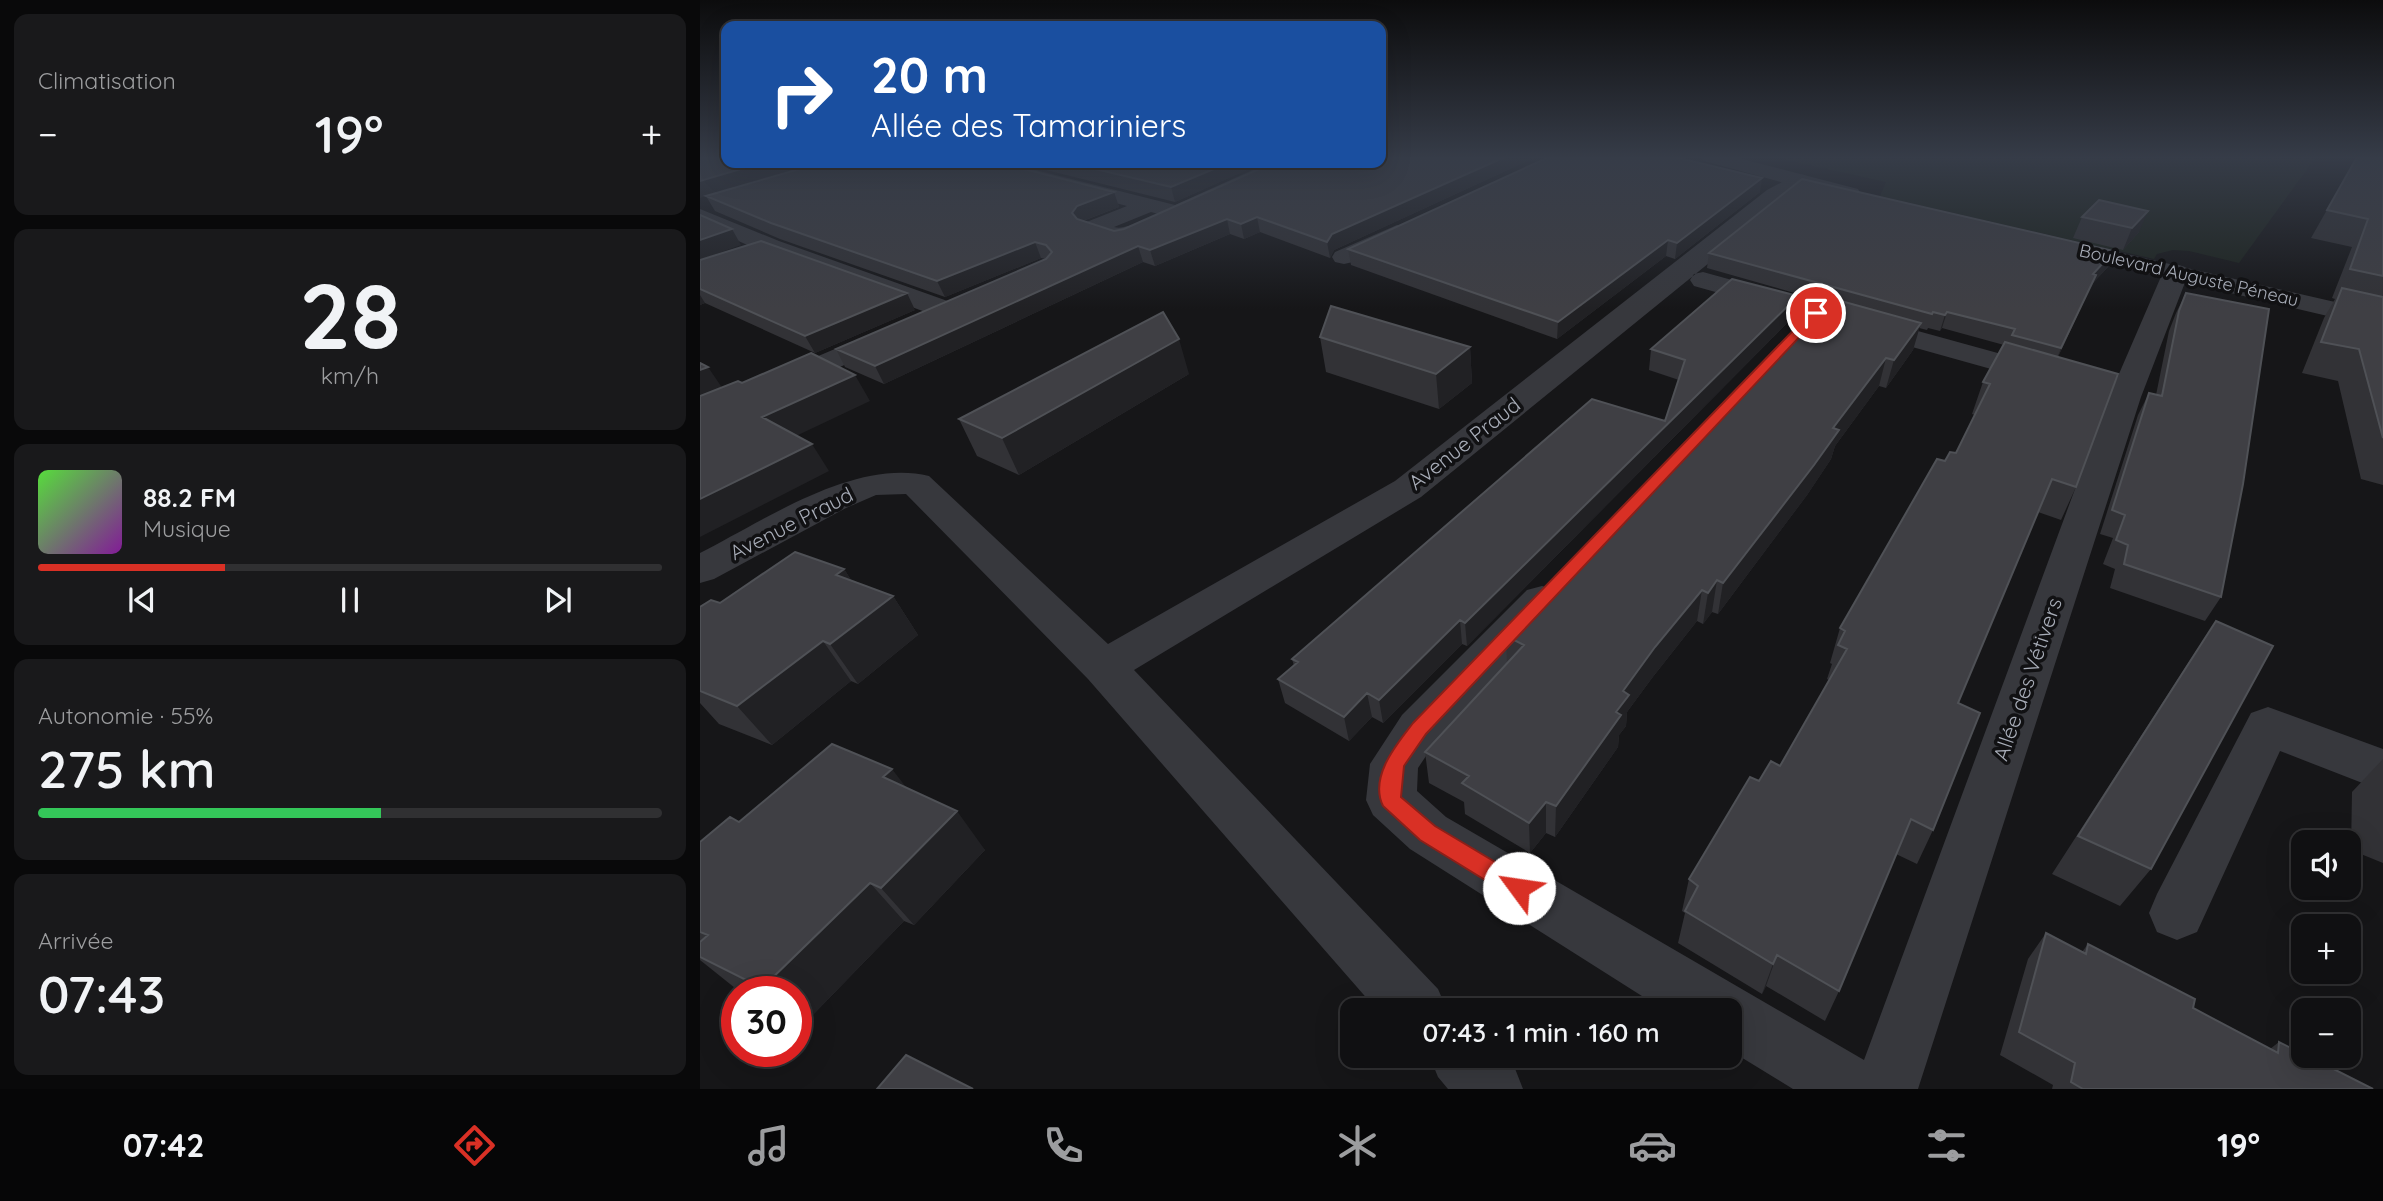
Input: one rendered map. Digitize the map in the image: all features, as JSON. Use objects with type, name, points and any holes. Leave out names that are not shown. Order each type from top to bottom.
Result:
[{"type":"street","points":[[700,418],[958,305],[770,246],[704,208]]},
{"type":"street","points":[[1142,208],[1092,228],[1119,237],[1186,208]]},
{"type":"street","points":[[1160,208],[1177,212]]},
{"type":"street","name":"Avenue Praud","points":[[1104,667],[1408,489],[1758,208]]},
{"type":"street","points":[[1344,257],[1419,222]]},
{"type":"street","name":"Boulevard Auguste Péneau","points":[[2033,239],[2383,321]]},
{"type":"street","points":[[735,258],[770,246]]},
{"type":"street","name":"Allée des Vétivers","points":[[1886,1089],[2100,390],[2176,272]]},
{"type":"street","points":[[1703,281],[1802,328],[2100,390]]},
{"type":"street","name":"Avenue Praud","points":[[700,570],[833,500],[868,485],[892,482],[916,484],[1104,667],[1407,998]]},
{"type":"street","points":[[1570,571],[1419,728],[1394,764],[1391,800],[1428,833],[1700,998]]},
{"type":"street","points":[[2177,914],[2268,726],[2383,770]]},
{"type":"street","points":[[1742,1023],[1852,1089]]},
{"type":"street","points":[[1472,1068],[1491,1089]]},
{"type":"shaded area","points":[[1931,208],[2279,208],[2239,263],[2189,251],[2173,250],[2157,254],[2154,259]]},
{"type":"building","points":[[734,208],[1076,208],[1072,213],[1077,219],[1114,231],[1172,208],[1391,208],[1332,234],[1327,242],[1257,217],[1241,224],[1227,219],[1150,250],[1138,246],[875,366],[836,349],[1046,259],[1052,252],[1046,245],[1035,242],[937,281]]},
{"type":"building","points":[[1438,208],[1723,208],[1677,243],[1668,240],[1558,322],[1348,249]]},
{"type":"building","points":[[1766,208],[1927,208],[2114,251],[2093,274],[2096,275],[2061,348],[2012,335],[2015,329],[1947,312],[1945,315],[1932,314],[1709,253]]},
{"type":"building","points":[[2091,208],[2134,208],[2148,211],[2132,228],[2082,217]]},
{"type":"building","points":[[2328,208],[2383,208],[2383,276],[2350,269],[2368,219],[2327,210]]},
{"type":"building","points":[[700,215],[732,229],[700,240]]},
{"type":"building","points":[[761,241],[907,293],[805,336],[700,289],[700,260]]},
{"type":"building","points":[[1732,279],[1798,296],[1465,623],[1460,620],[1379,700],[1367,693],[1344,717],[1278,679],[1298,662],[1292,659],[1592,399],[1665,421],[1685,360],[1651,349]]},
{"type":"building","points":[[2342,288],[2383,297],[2383,438],[2359,349],[2321,342]]},
{"type":"building","points":[[2186,293],[2269,309],[2243,484],[2221,597],[2124,564],[2128,545],[2116,540],[2125,515],[2112,510],[2149,393],[2162,396],[2179,311]]},
{"type":"building","points":[[1830,298],[1921,323],[1894,360],[1886,358],[1833,428],[1839,430],[1814,465],[1723,583],[1717,580],[1708,593],[1702,590],[1655,647],[1623,691],[1629,695],[1616,712],[1621,715],[1556,806],[1546,802],[1529,823],[1462,783],[1469,776],[1425,752],[1524,645],[1506,636]]},
{"type":"building","points":[[1331,306],[1470,347],[1436,374],[1320,337]]},
{"type":"building","points":[[1163,312],[1179,339],[1002,438],[959,419]]},
{"type":"building","points":[[2005,342],[2118,374],[2076,487],[2052,479],[1958,703],[1980,713],[1933,830],[1911,819],[1839,991],[1777,955],[1773,964],[1685,911],[1698,886],[1689,879],[1750,777],[1759,781],[1771,761],[1780,766],[1847,649],[1838,645],[1845,631],[1840,628],[1937,459],[1945,461],[1950,452],[1956,453],[1990,384],[1983,382]]},
{"type":"building","points":[[811,353],[855,375],[762,417],[812,444],[700,499],[700,396],[738,381],[742,383]]},
{"type":"building","points":[[795,552],[844,569],[836,575],[893,596],[830,644],[823,641],[737,706],[700,691],[700,607],[711,600],[720,603]]},
{"type":"building","points":[[2216,621],[2273,646],[2151,869],[2078,836]]},
{"type":"building","points":[[832,744],[892,769],[883,777],[957,811],[881,888],[870,883],[774,976],[738,976],[700,957],[700,942],[708,935],[700,932],[700,842],[730,817],[739,822]]},
{"type":"building","points":[[2046,933],[2086,954],[2088,944],[2195,999],[2193,1008],[2278,1053],[2279,1042],[2291,1048],[2291,1068],[2332,1068],[2373,1089],[2083,1089],[2071,1082],[2075,1063],[2019,1032]]},
{"type":"building","points":[[906,1055],[973,1089],[877,1089]]},
{"type":"route","points":[[1519,888],[1428,833],[1391,800],[1394,764],[1419,728],[1816,313]]}]
